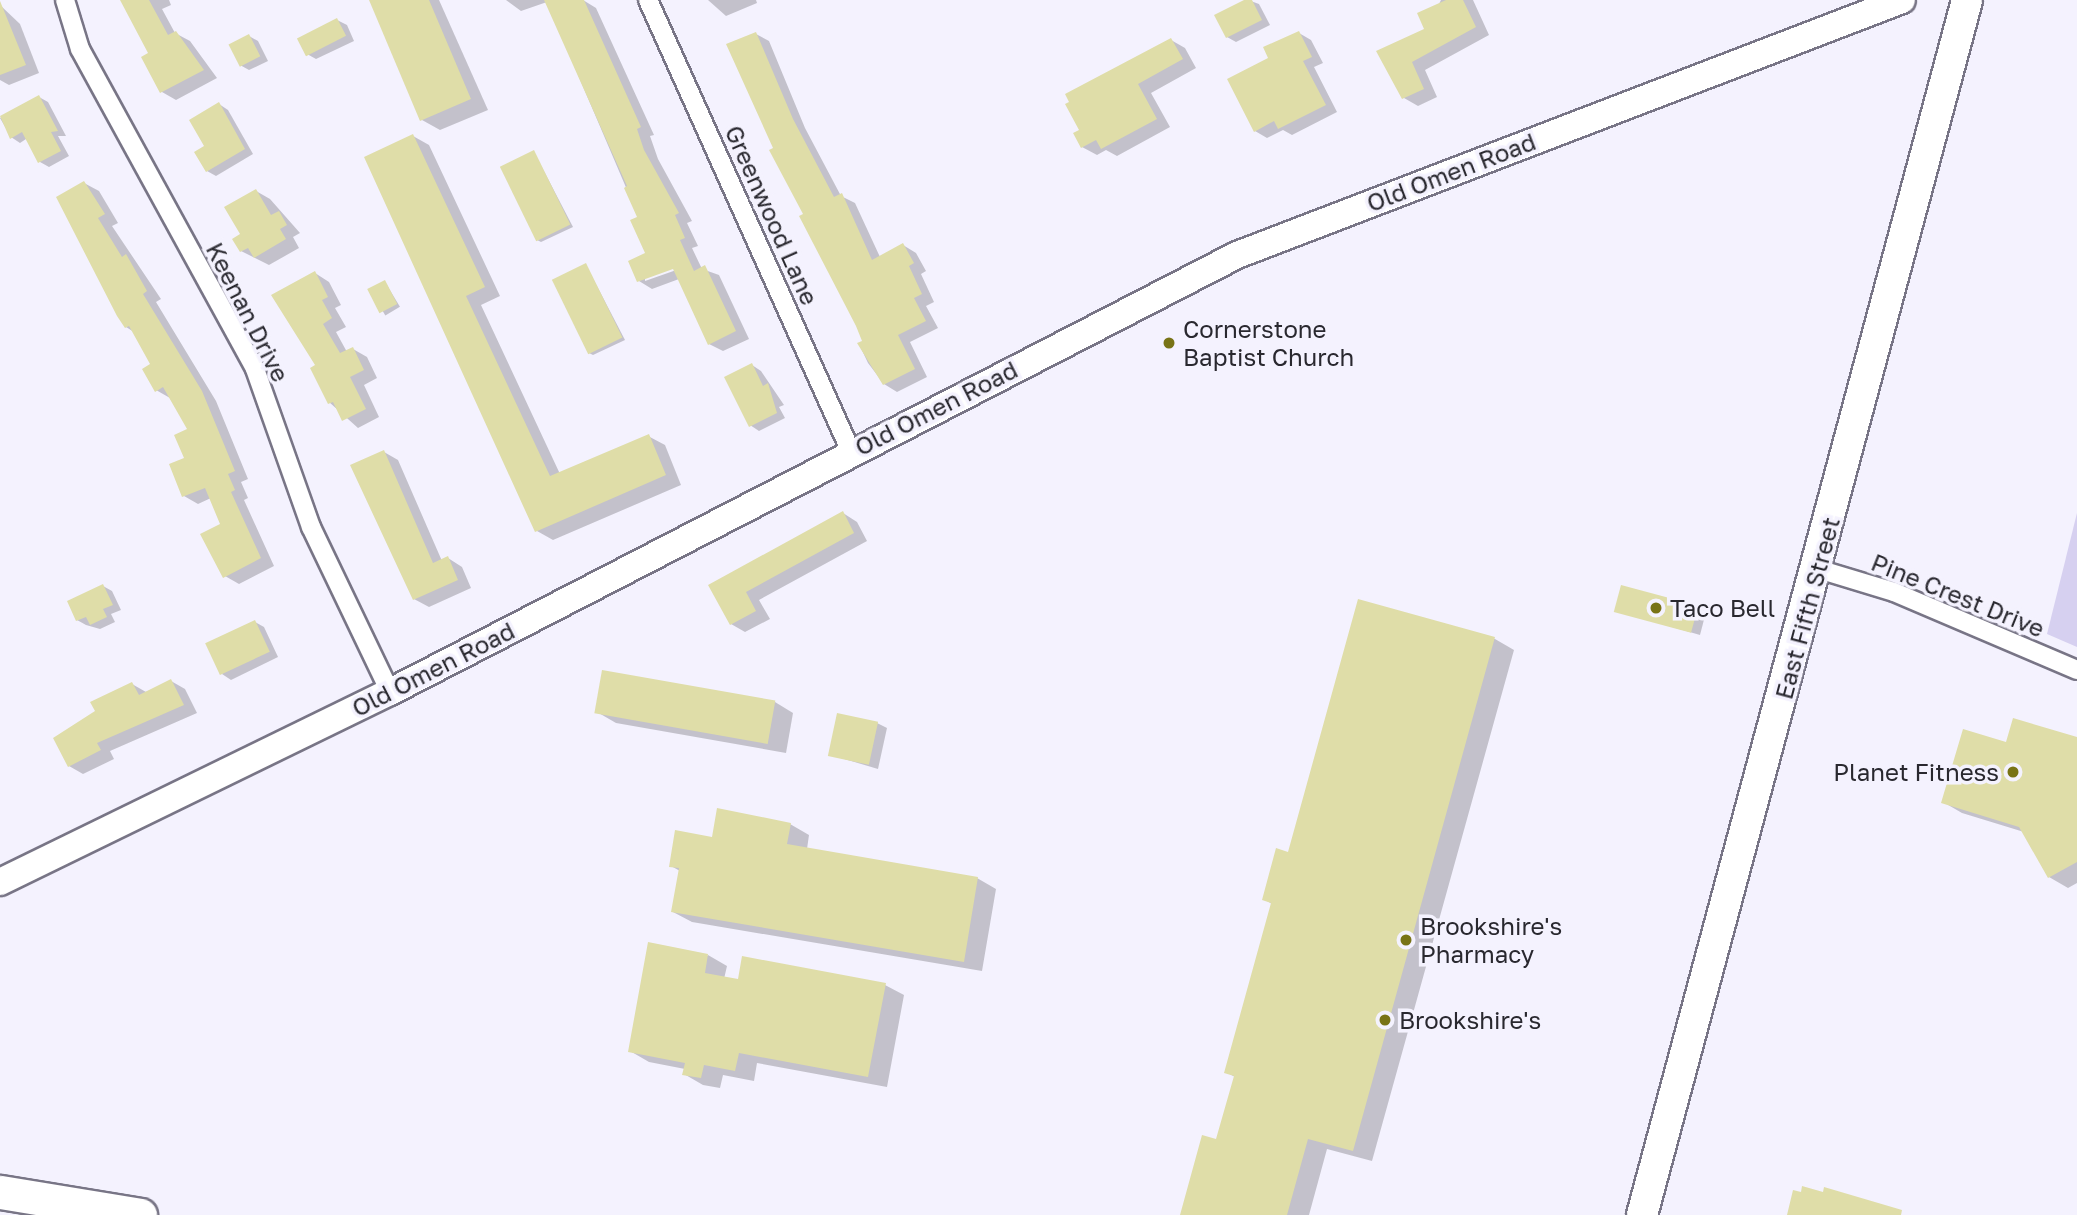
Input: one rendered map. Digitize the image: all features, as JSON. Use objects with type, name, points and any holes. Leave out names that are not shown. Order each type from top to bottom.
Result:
[{"type":"highway","points":[[0,1192],[140,1215]]},
{"type":"main road","name":"East Fifth Street","points":[[1642,1215],[1818,569],[1967,0]]},
{"type":"street","name":"Keenan Drive","points":[[65,0],[80,49],[255,369],[312,527],[390,692]]},
{"type":"street","name":"Greenwood Lane","points":[[648,0],[851,451]]},
{"type":"street","name":"Old Omen Road","points":[[0,882],[390,692],[851,451],[1237,255],[1902,0]]},
{"type":"street","name":"Pine Crest Drive","points":[[1818,569],[1894,592],[2077,670]]},
{"type":"shaded area","points":[[2077,513],[2077,647],[2047,634]]},
{"type":"building","points":[[120,0],[149,0],[168,35],[176,31],[204,70],[160,93],[141,57],[148,53]]},
{"type":"building","points":[[369,0],[429,0],[471,99],[420,121]]},
{"type":"building","points":[[544,0],[584,0],[641,127],[637,129],[644,150],[679,213],[675,215],[685,238],[680,240],[694,271],[705,265],[736,331],[708,345],[673,269],[637,282],[628,261],[645,253],[630,220],[637,217],[624,188],[627,186]]},
{"type":"building","points":[[1244,0],[1252,0],[1262,20],[1226,38],[1214,15]]},
{"type":"building","points":[[1446,0],[1463,0],[1476,27],[1412,62],[1424,89],[1402,99],[1376,51],[1424,29],[1417,13]]},
{"type":"building","points":[[0,1],[26,65],[0,75]]},
{"type":"building","points":[[337,18],[346,36],[306,56],[297,38]]},
{"type":"building","points":[[1299,31],[1312,57],[1303,61],[1326,105],[1278,129],[1274,121],[1254,132],[1227,79],[1268,58],[1263,47]]},
{"type":"building","points":[[756,32],[793,119],[834,197],[842,193],[872,260],[903,243],[914,263],[909,266],[922,294],[914,298],[926,321],[898,335],[915,369],[883,385],[857,343],[862,341],[856,326],[799,216],[803,214],[769,150],[773,148],[726,44]]},
{"type":"building","points":[[249,34],[260,56],[240,67],[229,44]]},
{"type":"building","points":[[1171,38],[1183,59],[1138,84],[1157,119],[1101,149],[1096,140],[1081,148],[1073,133],[1079,130],[1065,104],[1069,102],[1065,94]]},
{"type":"building","points":[[39,95],[58,131],[51,132],[61,151],[38,163],[22,132],[10,139],[0,116]]},
{"type":"building","points":[[219,102],[245,149],[206,172],[194,152],[204,146],[189,120]]},
{"type":"building","points":[[413,134],[485,287],[466,296],[550,476],[649,434],[666,475],[535,532],[364,157]]},
{"type":"building","points":[[534,150],[570,225],[536,241],[500,167]]},
{"type":"building","points":[[84,181],[105,214],[98,218],[122,257],[126,254],[147,291],[143,294],[202,391],[235,471],[228,474],[235,490],[231,492],[261,558],[223,578],[200,534],[220,524],[205,488],[182,497],[169,464],[184,458],[174,435],[187,429],[163,387],[155,392],[142,369],[150,364],[129,326],[125,328],[117,316],[56,197]]},
{"type":"building","points":[[256,189],[271,215],[279,211],[287,225],[280,229],[286,239],[254,258],[248,248],[240,252],[232,239],[240,234],[224,207]]},
{"type":"building","points":[[586,263],[622,338],[588,354],[552,280]]},
{"type":"building","points":[[315,271],[328,297],[322,300],[332,318],[323,324],[340,353],[353,347],[364,370],[350,377],[366,409],[342,421],[333,402],[328,404],[310,368],[315,365],[271,295]]},
{"type":"building","points":[[385,280],[397,304],[379,313],[367,289]]},
{"type":"building","points":[[752,363],[763,386],[768,383],[777,413],[749,427],[724,377]]},
{"type":"building","points":[[384,450],[433,563],[448,556],[458,580],[413,600],[350,465]]},
{"type":"building","points":[[843,511],[854,533],[746,592],[756,611],[730,625],[708,585]]},
{"type":"building","points":[[103,584],[113,605],[103,609],[107,617],[90,625],[86,617],[76,621],[67,601]]},
{"type":"building","name":"Taco Bell","points":[[1621,585],[1698,606],[1691,633],[1614,612]]},
{"type":"building","points":[[1358,599],[1495,637],[1353,1151],[1308,1139],[1287,1215],[1180,1215],[1202,1135],[1216,1139],[1234,1076],[1224,1073],[1271,903],[1262,900],[1276,848],[1288,852]]},
{"type":"building","points":[[255,620],[270,652],[220,675],[205,643]]},
{"type":"building","points":[[602,670],[775,701],[768,744],[594,713]]},
{"type":"building","points":[[171,679],[184,705],[97,743],[101,750],[68,767],[53,738],[95,711],[90,702],[132,682],[139,695]]},
{"type":"building","points":[[837,713],[878,722],[869,765],[828,756]]},
{"type":"building","name":"Planet Fitness","points":[[2013,718],[2077,737],[2077,862],[2048,878],[2019,827],[1941,803],[1963,729],[2006,742]]},
{"type":"building","points":[[717,808],[791,823],[787,844],[978,877],[964,962],[671,912],[679,868],[669,867],[675,830],[712,837]]},
{"type":"building","points":[[648,942],[708,954],[705,973],[738,979],[742,956],[886,983],[868,1077],[739,1053],[735,1071],[704,1065],[701,1078],[682,1075],[685,1063],[628,1052]]},
{"type":"building","points":[[1802,1186],[1823,1192],[1824,1187],[1902,1210],[1901,1215],[1787,1215],[1793,1190],[1801,1192]]},
{"type":"place","name":"Cornerstone Baptist Church","points":[[1169,343]]},
{"type":"place","name":"Taco Bell","points":[[1656,608]]},
{"type":"place","name":"Planet Fitness","points":[[2013,772]]},
{"type":"place","name":"Brookshire's Pharmacy","points":[[1406,940]]},
{"type":"place","name":"Brookshire's","points":[[1385,1020]]}]
